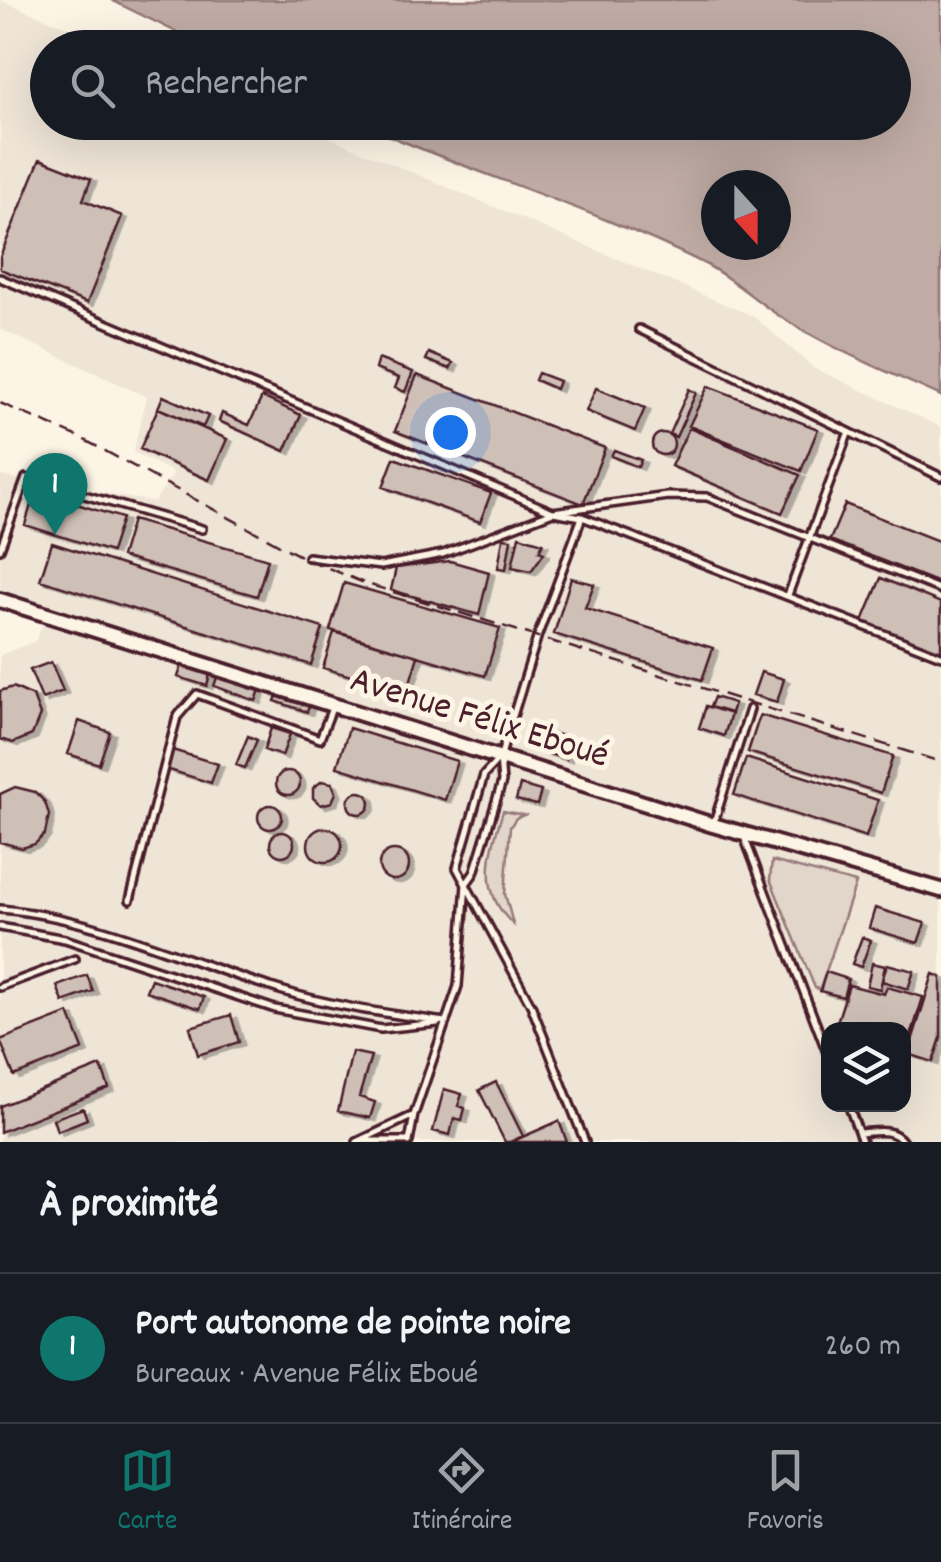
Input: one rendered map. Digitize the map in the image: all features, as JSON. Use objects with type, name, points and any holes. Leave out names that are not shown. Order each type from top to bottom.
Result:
[{"type":"street","name":"Avenue Félix Eboué","points":[[0,600],[713,824],[941,890]]},
{"type":"lane","points":[[0,278],[553,512],[582,517],[941,656]]},
{"type":"lane","points":[[638,329],[941,477]]},
{"type":"lane","points":[[788,595],[848,433]]},
{"type":"lane","points":[[0,549],[26,478],[202,530]]},
{"type":"lane","points":[[308,557],[381,566],[443,554],[553,512],[668,496],[706,497],[941,590]]},
{"type":"lane","points":[[358,1141],[409,1142],[414,1115],[458,986],[466,884],[474,873],[502,782],[500,758],[538,635],[582,517]]},
{"type":"lane","points":[[130,900],[177,718],[197,694],[320,740],[332,705]]},
{"type":"lane","points":[[713,824],[750,709]]},
{"type":"lane","points":[[500,758],[484,775],[457,868],[531,1005],[586,1142]]},
{"type":"lane","points":[[742,832],[821,1037]]},
{"type":"lane","points":[[0,908],[72,921],[282,991],[346,1008],[446,1022]]},
{"type":"lane","points":[[0,927],[64,939],[275,1009],[381,1029],[446,1022]]},
{"type":"lane","points":[[0,988],[75,958]]},
{"type":"lane","points":[[851,1112],[862,1142]]},
{"type":"lane","points":[[358,1141],[414,1115]]},
{"type":"lane","points":[[859,1133],[889,1132],[903,1142]]},
{"type":"shaded area","points":[[0,0],[75,30],[30,30],[30,140],[335,140],[753,316],[814,368],[941,427],[941,1142],[0,1142],[0,655],[35,641],[51,608],[0,590],[0,476],[154,502],[174,473],[133,452],[147,397],[0,329]]},
{"type":"shaded area","points":[[111,0],[941,0],[941,396],[817,338],[713,268],[575,208],[401,140],[911,140],[911,30],[172,30]]},
{"type":"shaded area","points":[[503,811],[524,815],[510,827],[505,894],[513,924],[494,898],[491,885],[491,856]]},
{"type":"shaded area","points":[[772,861],[856,883],[820,989],[815,988],[770,879]]},
{"type":"building","points":[[40,159],[91,179],[83,200],[122,216],[87,303],[0,269],[0,257]]},
{"type":"building","points":[[429,353],[453,363],[450,369],[426,360]]},
{"type":"building","points":[[378,359],[413,372],[405,392],[395,388],[399,378],[375,369]]},
{"type":"building","points":[[538,373],[559,381],[556,389],[535,380]]},
{"type":"building","points":[[417,375],[605,448],[583,504],[395,431]]},
{"type":"building","points":[[708,386],[818,429],[801,471],[689,426]]},
{"type":"building","points":[[596,388],[645,408],[635,431],[586,411]]},
{"type":"building","points":[[689,389],[696,393],[676,437],[669,434]]},
{"type":"building","points":[[163,396],[208,416],[203,427],[158,408]]},
{"type":"building","points":[[262,397],[301,415],[285,451],[219,421],[222,413],[249,425]]},
{"type":"building","points":[[158,408],[227,439],[209,480],[140,449]]},
{"type":"building","points":[[689,428],[800,475],[782,513],[671,466]]},
{"type":"building","points":[[663,433],[671,436],[671,452],[663,455],[655,452],[652,444],[655,436]]},
{"type":"building","points":[[614,450],[641,460],[638,467],[611,456]]},
{"type":"building","points":[[394,458],[491,493],[480,522],[383,487]]},
{"type":"building","points":[[35,491],[122,518],[111,552],[25,525]]},
{"type":"building","points":[[845,504],[941,542],[941,584],[830,540]]},
{"type":"building","points":[[132,520],[268,559],[257,596],[121,557]]},
{"type":"building","points":[[519,536],[543,543],[539,551],[544,553],[531,571],[512,567]]},
{"type":"building","points":[[503,538],[511,539],[506,569],[498,568]]},
{"type":"building","points":[[52,543],[323,628],[311,665],[40,580]]},
{"type":"building","points":[[450,561],[489,572],[479,615],[391,590],[396,568]]},
{"type":"building","points":[[571,578],[594,584],[585,608],[713,648],[702,680],[554,634]]},
{"type":"building","points":[[881,578],[941,603],[941,653],[863,621]]},
{"type":"building","points":[[344,583],[500,628],[485,676],[330,630]]},
{"type":"building","points":[[334,632],[418,656],[407,692],[323,668]]},
{"type":"building","points":[[51,662],[63,691],[42,699],[30,670]]},
{"type":"building","points":[[182,665],[210,674],[207,686],[178,677]]},
{"type":"building","points":[[219,672],[261,687],[256,701],[214,686]]},
{"type":"building","points":[[761,672],[784,679],[777,702],[753,695]]},
{"type":"building","points":[[13,687],[33,696],[40,715],[32,735],[13,743],[0,739],[0,691]]},
{"type":"building","points":[[278,693],[310,704],[307,712],[275,701]]},
{"type":"building","points":[[714,697],[734,703],[731,713],[710,707]]},
{"type":"building","points":[[706,706],[731,714],[724,736],[699,728]]},
{"type":"building","points":[[760,715],[893,756],[881,793],[748,752]]},
{"type":"building","points":[[79,721],[110,732],[99,764],[68,754]]},
{"type":"building","points":[[271,728],[290,734],[282,756],[264,750]]},
{"type":"building","points":[[349,728],[457,761],[445,800],[337,767]]},
{"type":"building","points":[[535,728],[573,739],[566,759],[529,748]]},
{"type":"building","points":[[248,736],[257,740],[245,768],[236,765]]},
{"type":"building","points":[[169,749],[218,764],[211,783],[163,768]]},
{"type":"building","points":[[746,758],[878,800],[866,837],[734,795]]},
{"type":"building","points":[[288,771],[297,774],[297,792],[288,795],[279,792],[276,783],[279,774]]},
{"type":"building","points":[[322,781],[332,783],[336,793],[332,802],[321,805],[313,798],[313,788]]},
{"type":"building","points":[[520,785],[541,791],[537,805],[516,800]]},
{"type":"building","points":[[15,787],[35,792],[45,802],[49,815],[45,834],[35,844],[22,848],[0,842],[0,794]]},
{"type":"building","points":[[359,792],[367,795],[367,811],[359,814],[351,811],[348,803],[351,795]]},
{"type":"building","points":[[270,805],[282,817],[270,829],[258,817]]},
{"type":"building","points":[[325,828],[337,833],[342,845],[337,857],[325,862],[313,857],[308,845],[313,833]]},
{"type":"building","points":[[282,832],[291,835],[291,853],[282,856],[273,853],[270,844],[273,835]]},
{"type":"building","points":[[394,850],[405,854],[409,865],[405,876],[394,880],[383,876],[379,865],[383,854]]},
{"type":"building","points":[[875,908],[925,923],[918,943],[869,928]]},
{"type":"building","points":[[862,937],[871,940],[861,967],[852,964]]},
{"type":"building","points":[[872,963],[885,966],[880,989],[867,986]]},
{"type":"building","points":[[887,964],[914,971],[908,989],[882,981]]},
{"type":"building","points":[[826,972],[848,979],[843,997],[820,991]]},
{"type":"building","points":[[933,974],[941,977],[941,1038],[933,1062],[911,1055]]},
{"type":"building","points":[[87,975],[93,991],[63,1002],[57,986]]},
{"type":"building","points":[[151,979],[204,997],[200,1009],[146,991]]},
{"type":"building","points":[[849,985],[884,994],[887,987],[923,997],[911,1036],[911,1022],[837,1022]]},
{"type":"building","points":[[69,1013],[83,1049],[14,1076],[0,1040]]},
{"type":"building","points":[[231,1015],[239,1042],[198,1055],[190,1027]]},
{"type":"building","points":[[352,1052],[371,1056],[359,1097],[375,1102],[370,1118],[338,1111]]},
{"type":"building","points":[[101,1066],[109,1088],[0,1132],[0,1106]]},
{"type":"building","points":[[496,1082],[523,1136],[510,1142],[505,1142],[479,1090]]},
{"type":"building","points":[[444,1089],[462,1094],[458,1106],[465,1108],[462,1120],[454,1118],[450,1135],[433,1131]]},
{"type":"building","points":[[83,1108],[87,1119],[57,1131],[53,1119]]},
{"type":"building","points":[[559,1121],[567,1142],[511,1142]]},
{"type":"railway","points":[[0,403],[81,438],[302,557],[364,583],[941,762]]},
{"type":"place","name":"Port autonome de pointe noire","points":[[55,535]]}]
